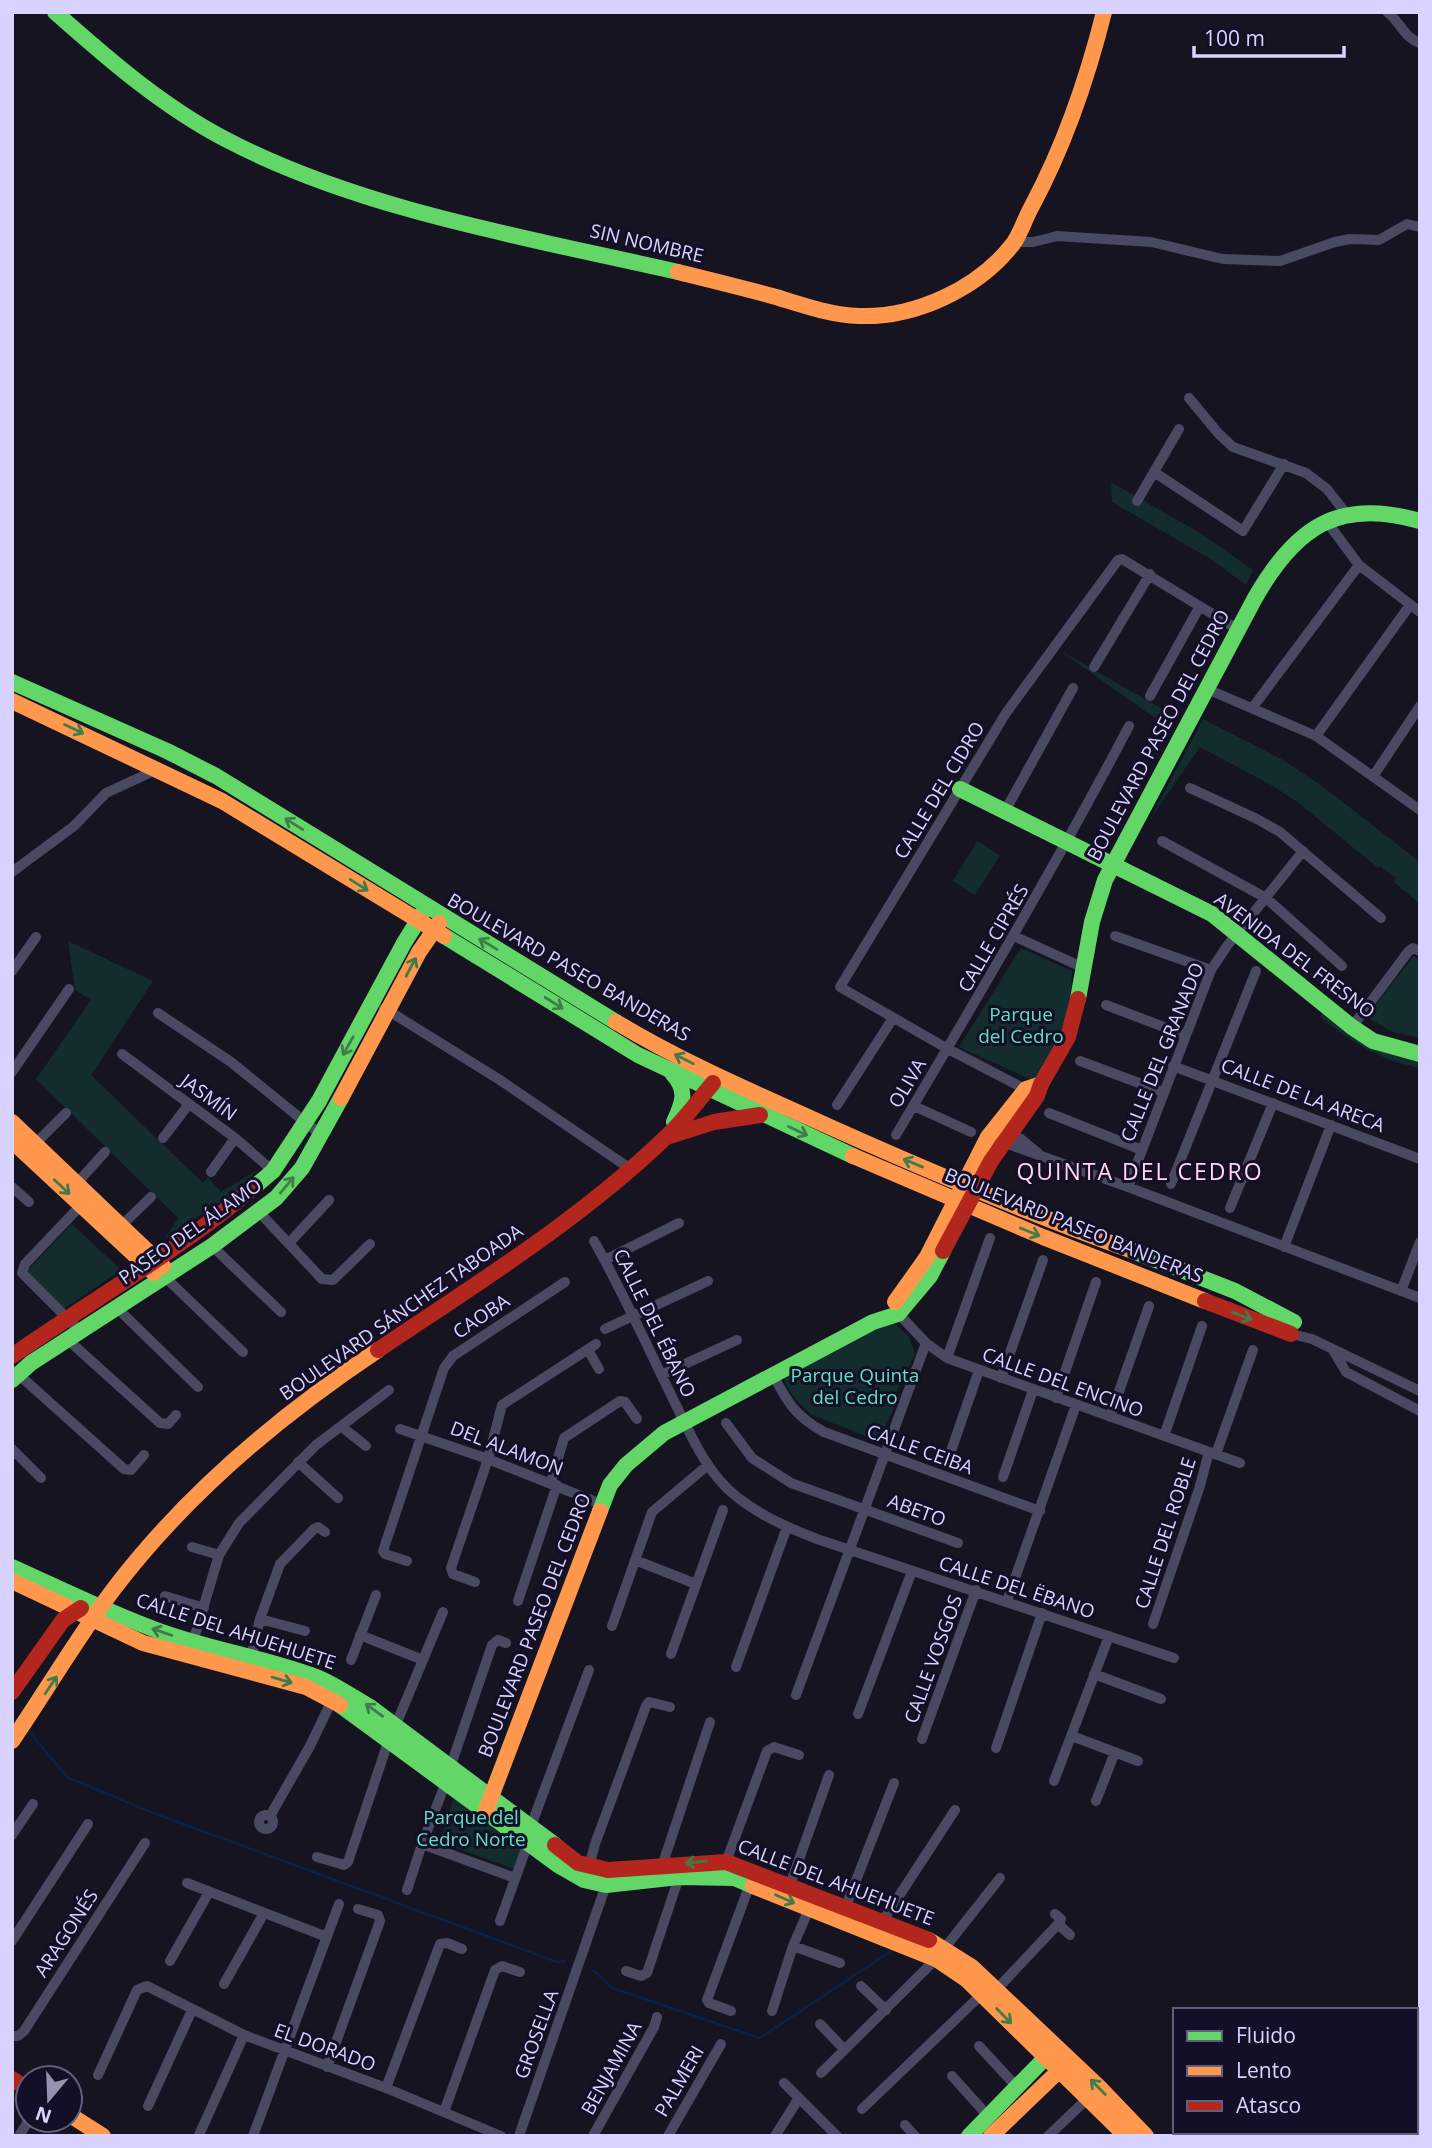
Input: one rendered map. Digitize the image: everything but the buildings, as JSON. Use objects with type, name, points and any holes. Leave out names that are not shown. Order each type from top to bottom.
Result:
[{"type":"street","name":"SIN NOMBRE","points":[[55,12],[158,99],[205,128],[250,151],[307,174],[423,211],[707,279],[798,304],[876,317],[930,303],[991,265],[1015,242],[1042,188],[1072,117],[1096,48],[1104,12]]},
{"type":"street","points":[[1387,12],[1393,16],[1405,36],[1420,43]]},
{"type":"street","points":[[1015,242],[1032,242],[1057,236],[1151,243],[1223,259],[1280,261],[1335,242],[1350,239],[1379,240],[1407,224],[1420,227]]},
{"type":"street","points":[[1189,398],[1233,447],[1306,472],[1327,489],[1349,516]]},
{"type":"street","points":[[1137,501],[1179,429]]},
{"type":"street","points":[[1154,472],[1243,530],[1284,464]]},
{"type":"street","name":"BOULEVARD PASEO DEL CEDRO","points":[[489,1804],[610,1485],[645,1447],[683,1421],[892,1312],[961,1204],[998,1135],[1035,1090],[1060,1053],[1071,1029],[1098,900],[1113,865],[1262,586],[1299,538],[1327,522],[1375,512],[1406,516],[1420,521]]},
{"type":"street","points":[[1316,736],[1415,609],[1359,565],[1327,522]]},
{"type":"street","name":"CALLE DEL CIDRO","points":[[1035,1090],[948,1049],[840,987],[1006,713],[1118,560],[1122,559],[1150,575],[1239,630]]},
{"type":"street","points":[[1253,707],[1359,565]]},
{"type":"street","points":[[1094,667],[1150,575]]},
{"type":"street","points":[[1150,696],[1200,606]]},
{"type":"street","name":"BOULEVARD PASEO BANDERAS","points":[[12,682],[167,751],[216,776],[640,1037],[792,1111],[969,1187],[1273,1309],[1293,1328]]},
{"type":"street","points":[[1005,811],[1073,688]]},
{"type":"street","points":[[1207,689],[1316,736],[1420,810]]},
{"type":"street","name":"BOULEVARD PASEO BANDERAS","points":[[12,701],[222,801],[638,1055],[708,1090],[961,1204],[1293,1328],[1420,1391]]},
{"type":"street","points":[[1374,775],[1420,706]]},
{"type":"street","name":"CALLE CIPRÉS","points":[[948,1049],[1067,843],[1129,726]]},
{"type":"street","points":[[12,872],[74,826],[106,793],[158,769]]},
{"type":"street","points":[[1191,788],[1280,832],[1381,918]]},
{"type":"street","name":"AVENIDA DEL FRESNO","points":[[960,789],[1212,914],[1352,1027],[1374,1041],[1420,1054]]},
{"type":"street","points":[[1161,841],[1266,898],[1342,966]]},
{"type":"street","name":"CALLE DEL GRANADO","points":[[1128,1187],[1211,970],[1236,933],[1303,851]]},
{"type":"street","name":"PASEO DEL ÁLAMO","points":[[14,1351],[152,1263],[241,1198],[273,1171],[306,1124],[372,1001],[427,907]]},
{"type":"street","name":"PASEO DEL ÁLAMO","points":[[15,1377],[73,1335],[212,1246],[276,1198],[293,1178],[321,1135],[388,1010],[433,931],[444,917]]},
{"type":"street","points":[[1014,936],[1084,968]]},
{"type":"street","points":[[1115,936],[1211,970]]},
{"type":"street","points":[[12,971],[36,937]]},
{"type":"street","points":[[1352,1027],[1408,952],[1413,948],[1420,951]]},
{"type":"street","points":[[1171,1184],[1256,971]]},
{"type":"street","points":[[12,1072],[69,989]]},
{"type":"street","points":[[372,1001],[500,1080],[632,1170]]},
{"type":"street","points":[[1106,1005],[1185,1035]]},
{"type":"street","points":[[158,1013],[231,1062],[321,1135]]},
{"type":"street","points":[[837,1105],[893,1018]]},
{"type":"street","name":"OLIVA","points":[[896,1135],[948,1049]]},
{"type":"street","name":"JASMÍN","points":[[121,1054],[235,1138],[273,1171]]},
{"type":"street","points":[[1080,1061],[1163,1092]]},
{"type":"street","name":"CALLE DE LA ARECA","points":[[1173,1066],[1420,1159]]},
{"type":"street","points":[[667,1137],[683,1105],[684,1093],[682,1082],[670,1071]]},
{"type":"street","name":"BOULEVARD SÁNCHEZ TABOADA","points":[[12,1741],[96,1611],[169,1523],[225,1469],[320,1389],[540,1241],[632,1170],[667,1137],[718,1076]]},
{"type":"street","points":[[319,1101],[335,1111]]},
{"type":"street","points":[[1230,1208],[1273,1102]]},
{"type":"street","points":[[163,1138],[189,1104]]},
{"type":"street","points":[[914,1106],[971,1132]]},
{"type":"street","points":[[36,1143],[66,1113]]},
{"type":"street","points":[[1049,1113],[1142,1150]]},
{"type":"street","points":[[667,1137],[714,1120],[732,1116],[763,1115]]},
{"type":"street","points":[[1284,1247],[1331,1125]]},
{"type":"street","points":[[15,1134],[36,1143],[78,1182],[86,1200],[121,1225],[152,1263]]},
{"type":"street","points":[[15,1134],[243,1352]]},
{"type":"street","points":[[998,1135],[1040,1155],[1420,1298]]},
{"type":"street","points":[[211,1172],[235,1138]]},
{"type":"street","points":[[78,1182],[105,1152]]},
{"type":"street","points":[[12,1186],[29,1202]]},
{"type":"street","points":[[121,1225],[151,1196]]},
{"type":"street","points":[[86,1200],[25,1264],[22,1273],[68,1317],[73,1335],[160,1423],[168,1424],[176,1415]]},
{"type":"street","points":[[289,1243],[329,1200]]},
{"type":"street","points":[[259,1212],[322,1279],[327,1281],[333,1280],[370,1244]]},
{"type":"street","points":[[605,1260],[678,1223]]},
{"type":"street","points":[[947,1358],[990,1238]]},
{"type":"street","name":"CALLE DEL ÉBANO","points":[[594,1241],[683,1421],[708,1465],[734,1495],[787,1527]]},
{"type":"street","points":[[1401,1291],[1420,1242]]},
{"type":"street","points":[[212,1246],[281,1312]]},
{"type":"street","points":[[1001,1378],[1044,1260]]},
{"type":"street","points":[[605,1329],[708,1281]]},
{"type":"street","name":"CAOBA","points":[[407,1561],[383,1551],[420,1434],[448,1361],[565,1282]]},
{"type":"street","points":[[1056,1398],[1096,1282]]},
{"type":"street","points":[[1110,1418],[1149,1306]]},
{"type":"street","points":[[116,1307],[198,1387]]},
{"type":"street","name":"CALLE DEL ENCINO","points":[[892,1312],[947,1358],[1240,1463]]},
{"type":"street","points":[[1164,1436],[1202,1326]]},
{"type":"street","points":[[661,1375],[737,1340]]},
{"type":"street","points":[[796,1695],[926,1343]]},
{"type":"street","points":[[475,1583],[453,1574],[451,1568],[504,1402],[592,1347],[599,1369]]},
{"type":"street","points":[[1333,1349],[1346,1371],[1420,1412]]},
{"type":"street","name":"CALLE DEL ROBLE","points":[[1153,1624],[1213,1453],[1253,1350]]},
{"type":"street","points":[[950,1454],[979,1370]]},
{"type":"street","name":"CALLE CEIBA","points":[[773,1375],[793,1411],[824,1432],[1040,1511]]},
{"type":"street","points":[[15,1377],[124,1469],[131,1470],[144,1455]]},
{"type":"street","points":[[191,1649],[219,1555],[239,1523],[316,1445],[389,1390]]},
{"type":"street","points":[[1003,1477],[1033,1390]]},
{"type":"street","points":[[518,1601],[554,1484],[562,1444],[568,1435],[620,1401],[625,1402],[637,1419]]},
{"type":"street","points":[[1007,1601],[1076,1405]]},
{"type":"street","name":"ABETO","points":[[726,1423],[752,1458],[791,1483],[958,1543]]},
{"type":"street","points":[[342,1427],[366,1446]]},
{"type":"street","name":"DEL ALAMON","points":[[400,1429],[488,1459],[601,1504]]},
{"type":"street","points":[[12,1449],[41,1478]]},
{"type":"street","points":[[298,1462],[338,1498]]},
{"type":"street","points":[[611,1626],[652,1512],[708,1465]]},
{"type":"street","points":[[671,1654],[723,1510]]},
{"type":"street","points":[[249,1663],[260,1619],[280,1564],[314,1529],[318,1527],[325,1532]]},
{"type":"street","points":[[736,1667],[787,1527]]},
{"type":"street","name":"CALLE DEL ËBANO","points":[[787,1527],[848,1550],[976,1590],[1174,1658]]},
{"type":"street","points":[[192,1547],[219,1555]]},
{"type":"street","points":[[635,1560],[696,1584]]},
{"type":"street","name":"CALLE DEL AHUEHUETE","points":[[12,1567],[96,1611],[143,1643],[191,1649],[249,1663],[306,1687],[335,1693],[529,1834],[574,1875],[606,1885],[679,1877],[734,1878],[812,1902],[877,1933],[940,1953]]},
{"type":"street","points":[[858,1714],[912,1571]]},
{"type":"street","name":"CALLE DEL AHUEHUETE","points":[[12,1581],[74,1612],[96,1611]]},
{"type":"street","name":"CALLE VOSGOS","points":[[922,1739],[976,1590]]},
{"type":"street","points":[[351,1660],[376,1595]]},
{"type":"street","points":[[165,1596],[204,1608]]},
{"type":"street","points":[[12,1692],[63,1619],[74,1612]]},
{"type":"street","points":[[317,1857],[344,1865],[348,1862],[392,1734],[443,1612]]},
{"type":"street","points":[[996,1748],[1042,1613]]},
{"type":"street","points":[[260,1619],[305,1631]]},
{"type":"street","points":[[360,1635],[423,1660]]},
{"type":"street","points":[[1054,1781],[1109,1636]]},
{"type":"street","points":[[407,1890],[492,1645],[498,1640],[506,1643]]},
{"type":"street","points":[[500,1921],[589,1670]]},
{"type":"street","points":[[1094,1674],[1161,1699]]},
{"type":"street","points":[[270,1816],[310,1746],[335,1693]]},
{"type":"street","points":[[589,1867],[646,1706],[653,1702],[670,1707]]},
{"type":"street","points":[[662,1866],[709,1723]]},
{"type":"street","points":[[1072,1736],[1138,1761]]},
{"type":"street","points":[[726,1861],[767,1751],[774,1747],[799,1755]]},
{"type":"street","points":[[1096,1801],[1115,1752]]},
{"type":"street","points":[[790,1885],[829,1775]]},
{"type":"street","points":[[846,1906],[894,1783]]},
{"type":"street","points":[[12,1835],[33,1804]]},
{"type":"street","points":[[882,1922],[955,1810]]},
{"type":"street","points":[[12,1941],[88,1825]]},
{"type":"street","name":"CALLE DEL AHUEHUETE","points":[[529,1834],[589,1867],[608,1870],[726,1861],[790,1885],[812,1902],[846,1906],[916,1933],[958,1972],[989,1991],[1051,2053],[1146,2136]]},
{"type":"street","name":"ARAGONÉS","points":[[12,2036],[18,2036],[24,2031],[145,1843]]},
{"type":"street","points":[[422,1844],[515,1878]]},
{"type":"street","points":[[626,1971],[641,1976],[647,1973],[679,1877]]},
{"type":"street","points":[[821,2073],[940,1953],[1000,1878]]},
{"type":"street","points":[[187,1884],[327,1937]]},
{"type":"street","points":[[731,2011],[709,2003],[708,2000],[750,1884]]},
{"type":"street","name":"GROSELLA","points":[[519,2136],[606,1885]]},
{"type":"street","points":[[170,1961],[209,1892]]},
{"type":"street","points":[[772,2011],[793,1946],[812,1902]]},
{"type":"street","points":[[254,2136],[339,1904]]},
{"type":"street","points":[[327,2067],[380,1921],[377,1915],[358,1909]]},
{"type":"street","points":[[224,1984],[264,1913]]},
{"type":"street","points":[[862,2109],[989,1991],[1057,1919],[1070,1935]]},
{"type":"street","points":[[386,2088],[440,1944],[447,1943],[462,1949]]},
{"type":"street","points":[[793,1946],[841,1963]]},
{"type":"street","points":[[444,2112],[495,1970],[502,1966],[520,1972]]},
{"type":"street","name":"EL DORADO","points":[[98,2075],[137,1990],[147,1986],[244,2035],[386,2088],[500,2136]]},
{"type":"street","points":[[861,1986],[886,2010]]},
{"type":"street","points":[[148,2106],[192,2010]]},
{"type":"street","name":"BENJAMINA","points":[[593,2136],[657,2017]]},
{"type":"street","points":[[820,2024],[844,2049]]},
{"type":"street","points":[[199,2135],[244,2035]]},
{"type":"street","name":"PALMERI","points":[[668,2136],[721,2044]]},
{"type":"street","points":[[979,2046],[1017,2087]]},
{"type":"street","points":[[969,2136],[1051,2053]]},
{"type":"street","points":[[991,2136],[1064,2065]]},
{"type":"street","name":"CALLE DEL AHUEHUETE","points":[[1064,2065],[1088,2098],[1126,2136]]},
{"type":"street","points":[[952,2076],[988,2116]]},
{"type":"street","points":[[784,2082],[837,2136]]},
{"type":"street","points":[[775,2136],[799,2098]]},
{"type":"street","points":[[1048,2136],[1088,2098]]},
{"type":"street","points":[[84,2124],[103,2136]]},
{"type":"street","points":[[905,2125],[915,2136]]},
{"type":"green space","points":[[1111,482],[1200,533],[1253,570],[1246,585],[1212,560],[1112,502]]},
{"type":"green space","points":[[1059,650],[1173,715],[1166,726]]},
{"type":"green space","points":[[1203,719],[1283,760],[1322,786],[1420,862],[1420,904],[1394,882],[1396,878],[1380,866],[1378,868],[1300,804],[1273,786],[1200,747],[1149,821]]},
{"type":"green space","points":[[977,841],[1000,855],[975,895],[953,881]]},
{"type":"green space","points":[[68,941],[153,981],[91,1075],[203,1183],[208,1177],[221,1192],[259,1169],[239,1189],[165,1239],[178,1218],[36,1079],[91,1000],[75,990]]},
{"type":"green space","name":"Parque del Cedro","points":[[1021,948],[1072,971],[1069,1006],[1063,1032],[1054,1055],[1032,1080],[959,1047]]},
{"type":"green space","points":[[1414,956],[1420,961],[1420,1038],[1393,1032],[1366,1017]]},
{"type":"green space","points":[[1322,1013],[1337,1025],[1420,1060],[1420,1068],[1405,1065],[1367,1049],[1320,1017]]},
{"type":"green space","points":[[72,1224],[121,1270],[58,1313],[21,1277]]},
{"type":"green space","name":"Parque Quinta del Cedro","points":[[891,1320],[909,1337],[915,1354],[896,1393],[894,1408],[881,1436],[871,1438],[812,1415],[796,1400],[785,1383],[787,1373]]},
{"type":"green space","name":"Parque del Cedro Norte","points":[[456,1790],[525,1840],[514,1869],[440,1842]]},
{"type":"waterway","points":[[28,1730],[67,1777],[148,1811],[557,1962],[565,1961]]},
{"type":"waterway","points":[[593,1970],[612,1988],[760,2038],[891,1951]]},
{"type":"traffic: fast","points":[[55,12],[115,64],[179,112],[225,139],[277,164],[332,185],[446,219],[678,272]]},
{"type":"traffic: fast","points":[[1078,999],[1092,922],[1105,880],[1270,574],[1303,537],[1322,524],[1342,516],[1365,513],[1420,521]]},
{"type":"traffic: fast","points":[[12,682],[167,751],[216,776],[616,1022]]},
{"type":"traffic: fast","points":[[960,789],[1212,914],[1352,1027],[1373,1041],[1420,1054]]},
{"type":"traffic: fast","points":[[253,1188],[273,1171],[319,1101],[422,914]]},
{"type":"traffic: fast","points":[[444,936],[638,1055],[853,1156]]},
{"type":"traffic: fast","points":[[672,1073],[682,1091],[680,1109],[674,1122]]},
{"type":"traffic: fast","points":[[12,1380],[31,1363],[212,1246],[276,1198],[302,1168],[341,1098]]},
{"type":"traffic: fast","points":[[600,1511],[610,1485],[626,1465],[664,1433],[873,1322],[898,1314],[930,1276],[943,1251]]},
{"type":"traffic: fast","points":[[1133,1251],[1235,1291],[1294,1322]]},
{"type":"traffic: fast","points":[[12,1567],[103,1609],[159,1631],[326,1681],[370,1707],[555,1845]]},
{"type":"traffic: fast","points":[[340,1705],[558,1865],[584,1880],[606,1885],[679,1877],[734,1878],[753,1886]]},
{"type":"traffic: fast","points":[[969,2136],[1052,2051]]},
{"type":"traffic: slow","points":[[678,272],[816,309],[859,316],[902,312],[944,298],[964,287],[999,260],[1018,235],[1065,135],[1104,12]]},
{"type":"traffic: slow","points":[[12,701],[222,801],[444,936]]},
{"type":"traffic: slow","points":[[341,1098],[419,952],[439,923]]},
{"type":"traffic: slow","points":[[616,1022],[710,1072],[848,1135],[1009,1204],[1133,1251]]},
{"type":"traffic: slow","points":[[895,1302],[927,1257],[988,1137],[1026,1089],[1041,1084]]},
{"type":"traffic: slow","points":[[12,1122],[163,1266]]},
{"type":"traffic: slow","points":[[12,1141],[154,1273]]},
{"type":"traffic: slow","points":[[853,1156],[1043,1237],[1205,1301]]},
{"type":"traffic: slow","points":[[12,1741],[113,1590],[171,1522],[235,1459],[305,1402],[378,1350]]},
{"type":"traffic: slow","points":[[486,1810],[600,1511]]},
{"type":"traffic: slow","points":[[12,1581],[143,1643],[306,1687],[340,1705]]},
{"type":"traffic: slow","points":[[753,1886],[936,1959],[967,1980],[1126,2136]]},
{"type":"traffic: slow","points":[[929,1940],[972,1967],[1099,2087],[1146,2136]]},
{"type":"traffic: slow","points":[[991,2136],[1065,2065]]},
{"type":"traffic: slow","points":[[84,2124],[103,2136]]},
{"type":"traffic: jam","points":[[943,1251],[991,1161],[1037,1096],[1068,1037],[1078,999]]},
{"type":"traffic: jam","points":[[378,1350],[489,1276],[597,1197],[671,1133],[713,1083]]},
{"type":"traffic: jam","points":[[670,1136],[714,1122],[760,1115]]},
{"type":"traffic: jam","points":[[12,1356],[165,1254],[253,1188]]},
{"type":"traffic: jam","points":[[1205,1301],[1291,1334]]},
{"type":"traffic: jam","points":[[12,1692],[63,1620],[81,1608]]},
{"type":"traffic: jam","points":[[555,1845],[578,1863],[608,1870],[726,1862],[929,1940]]},
{"type":"district","name":"QUINTA DEL CEDRO","points":[[1140,1172]]}]
